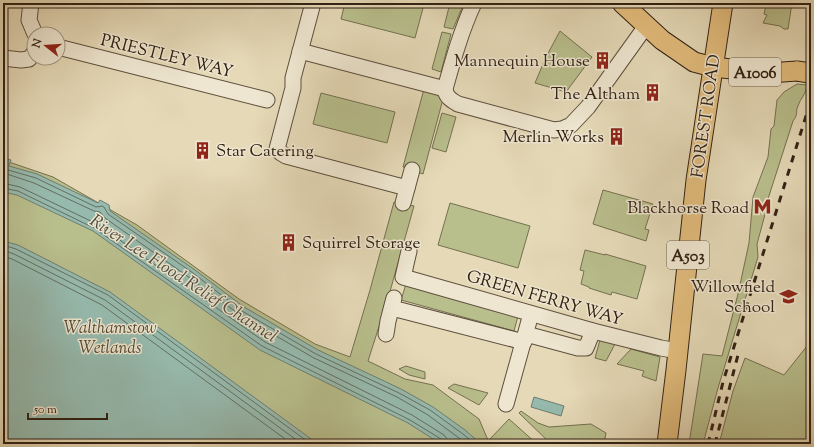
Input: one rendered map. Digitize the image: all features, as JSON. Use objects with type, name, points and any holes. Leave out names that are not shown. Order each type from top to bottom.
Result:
[{"type":"main road","points":[[622,3],[640,18],[646,26],[662,40],[691,60],[713,66]]},
{"type":"main road","name":"FOREST ROAD","points":[[667,444],[696,180],[723,3]]},
{"type":"main road","name":"A1006","points":[[713,66],[769,73],[804,72]]},
{"type":"street","points":[[31,3],[29,20],[31,26]]},
{"type":"street","points":[[313,3],[293,78],[293,88],[277,149],[281,154],[407,188]]},
{"type":"street","points":[[474,3],[460,34],[445,90],[448,97],[458,104],[554,130],[562,129],[571,125],[588,107],[646,26]]},
{"type":"street","name":"PRIESTLEY WAY","points":[[66,49],[267,100]]},
{"type":"street","points":[[300,51],[445,90]]},
{"type":"street","points":[[3,58],[26,59]]},
{"type":"street","points":[[404,203],[412,170]]},
{"type":"street","name":"GREEN FERRY WAY","points":[[409,251],[403,277],[593,331],[678,351]]},
{"type":"street","points":[[386,334],[393,303],[526,332],[578,348],[586,348],[593,331]]},
{"type":"street","points":[[506,404],[526,332]]},
{"type":"green space","points":[[345,3],[406,3],[423,8],[415,38],[341,19]]},
{"type":"green space","points":[[450,3],[464,3],[453,29],[444,27]]},
{"type":"green space","points":[[768,3],[792,3],[788,29],[763,23],[767,15],[764,14]]},
{"type":"green space","points":[[560,31],[592,57],[566,92],[535,83],[546,57]]},
{"type":"green space","points":[[442,32],[451,34],[441,72],[432,69]]},
{"type":"green space","points":[[797,84],[807,85],[805,94],[797,108],[796,116],[793,121],[768,199],[757,244],[758,257],[718,388],[703,444],[689,444],[703,354],[722,356],[738,294],[749,243],[753,197],[768,157],[771,129],[774,126],[777,100],[784,92]]},
{"type":"green space","points":[[424,89],[439,94],[443,99],[423,174],[403,167]]},
{"type":"green space","points":[[321,93],[395,112],[387,143],[313,124]]},
{"type":"green space","points":[[442,113],[456,117],[446,152],[432,148]]},
{"type":"green space","name":"Walthamstow Wetlands","points":[[3,160],[53,177],[137,225],[239,299],[315,344],[350,357],[394,202],[414,206],[389,295],[368,361],[405,379],[433,385],[479,419],[487,438],[493,444],[3,444]]},
{"type":"green space","points":[[603,190],[653,204],[645,229],[649,230],[646,241],[593,224]]},
{"type":"green space","points":[[450,203],[530,226],[518,268],[438,245]]},
{"type":"green space","points":[[585,250],[605,254],[646,266],[637,299],[612,292],[611,295],[581,284],[584,271],[580,270]]},
{"type":"green space","points":[[406,284],[518,316],[514,331],[401,300]]},
{"type":"green space","points":[[600,340],[615,344],[606,361],[595,358]]},
{"type":"green space","points":[[811,341],[811,444],[719,444],[733,391],[745,358],[784,375]]},
{"type":"green space","points":[[631,349],[660,357],[656,381],[642,376],[644,371],[617,364]]},
{"type":"green space","points":[[406,366],[425,372],[425,379],[409,375],[399,369]]},
{"type":"green space","points":[[454,384],[488,393],[479,405],[448,388]]},
{"type":"green space","points":[[521,411],[538,423],[549,427],[591,424],[606,433],[604,444],[551,444],[519,413]]},
{"type":"green space","points":[[509,419],[537,444],[496,444],[490,439]]},
{"type":"water","name":"River Lee Flood Relief Channel","points":[[3,158],[11,160],[9,166],[37,174],[98,203],[100,200],[109,205],[110,211],[195,270],[244,307],[318,350],[401,389],[433,407],[465,430],[481,444],[441,444],[408,423],[260,350],[93,231],[17,195],[3,192]]},
{"type":"water","points":[[3,241],[18,245],[110,292],[318,444],[3,444]]},
{"type":"water","points":[[534,397],[564,406],[561,416],[531,407]]},
{"type":"railway","points":[[708,444],[723,382],[811,100]]},
{"type":"railway","points":[[715,444],[739,351]]},
{"type":"place","name":"Mannequin House","points":[[603,60]]},
{"type":"place","name":"The Altham","points":[[653,93]]},
{"type":"place","name":"Merlin Works","points":[[617,136]]},
{"type":"place","name":"Star Catering","points":[[203,150]]},
{"type":"place","name":"Blackhorse Road","points":[[762,207]]},
{"type":"place","name":"Squirrel Storage","points":[[289,242]]},
{"type":"place","name":"Willowfield School","points":[[788,296]]}]
